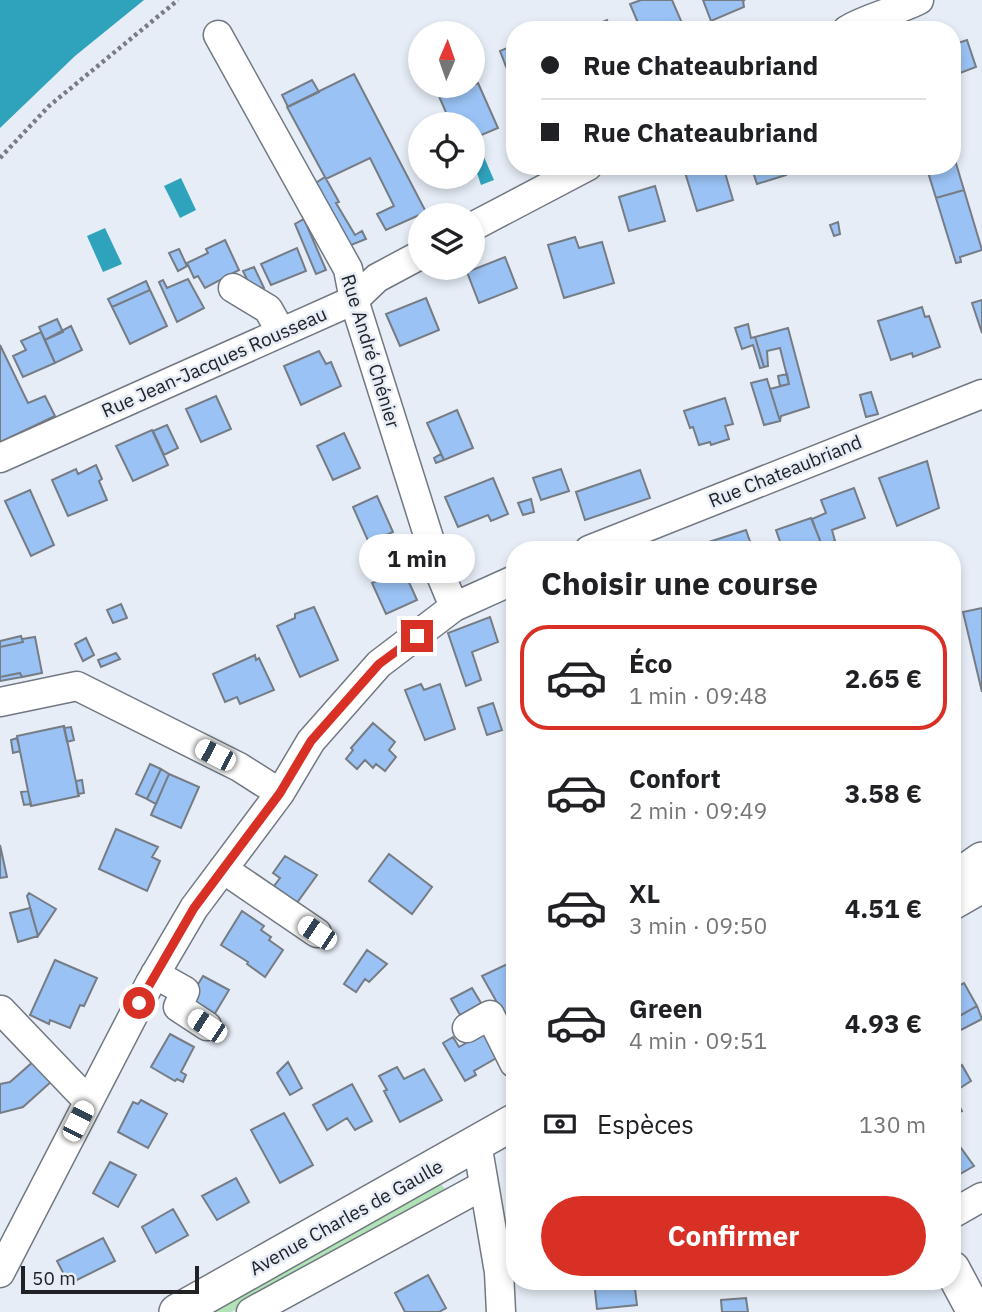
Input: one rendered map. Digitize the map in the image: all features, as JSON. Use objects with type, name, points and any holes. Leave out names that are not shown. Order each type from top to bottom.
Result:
[{"type":"main road","points":[[961,851],[982,843]]},
{"type":"main road","points":[[961,875],[982,860]]},
{"type":"main road","name":"Avenue Charles de Gaulle","points":[[177,1312],[506,1127]]},
{"type":"main road","points":[[961,1286],[975,1312]]},
{"type":"street","points":[[866,21],[895,12],[919,0]]},
{"type":"street","name":"Rue André Chénier","points":[[218,35],[348,269],[354,300],[440,573],[454,607]]},
{"type":"street","points":[[485,219],[570,175]]},
{"type":"street","name":"Rue Jean-Jacques Rousseau","points":[[0,458],[354,300],[377,278],[408,261]]},
{"type":"street","points":[[233,288],[268,309],[281,332]]},
{"type":"street","name":"Rue Chateaubriand","points":[[612,541],[982,394]]},
{"type":"street","points":[[0,1273],[155,974],[194,908],[280,793],[311,741],[379,664],[454,607],[506,584]]},
{"type":"street","points":[[0,702],[77,686],[239,767],[280,793]]},
{"type":"street","points":[[223,869],[317,933]]},
{"type":"street","points":[[961,901],[982,889]]},
{"type":"street","points":[[155,974],[184,991],[178,1007],[207,1026]]},
{"type":"street","points":[[1,1010],[88,1101]]},
{"type":"street","points":[[467,1028],[490,1015],[506,1047]]},
{"type":"street","points":[[477,1143],[499,1272],[501,1312]]},
{"type":"street","points":[[251,1312],[484,1185]]},
{"type":"street","points":[[961,1209],[982,1197]]},
{"type":"path","points":[[0,158],[49,106],[178,0]]},
{"type":"green space","points":[[437,1179],[445,1189],[231,1312],[205,1312]]},
{"type":"water","points":[[0,0],[144,0],[75,56],[0,128]]},
{"type":"water","points":[[485,159],[494,180],[485,183]]},
{"type":"water","points":[[181,178],[196,210],[180,218],[164,186]]},
{"type":"water","points":[[105,228],[122,264],[103,272],[87,236]]},
{"type":"building","points":[[641,0],[672,0],[681,21],[637,21],[630,4]]},
{"type":"building","points":[[703,0],[745,0],[744,7],[711,21]]},
{"type":"building","points":[[967,40],[976,67],[961,73],[961,42]]},
{"type":"building","points":[[506,48],[506,66],[500,51]]},
{"type":"building","points":[[354,74],[408,178],[408,189],[414,189],[421,203],[408,203],[408,220],[386,230],[377,214],[394,206],[370,158],[326,179],[287,107]]},
{"type":"building","points":[[312,80],[319,92],[288,107],[282,95]]},
{"type":"building","points":[[440,98],[485,98],[498,128],[485,134],[485,112],[446,112]]},
{"type":"building","points":[[686,175],[726,175],[733,200],[697,211]]},
{"type":"building","points":[[754,175],[786,175],[757,184]]},
{"type":"building","points":[[929,175],[960,175],[964,190],[936,198]]},
{"type":"building","points":[[325,177],[339,202],[336,203],[355,235],[362,231],[366,239],[346,247],[311,186]]},
{"type":"building","points":[[655,186],[665,221],[629,231],[619,197]]},
{"type":"building","points":[[964,190],[982,250],[960,257],[961,262],[956,263],[936,198]]},
{"type":"building","points":[[304,219],[326,270],[316,274],[295,224]]},
{"type":"building","points":[[838,222],[840,234],[834,236],[830,225]]},
{"type":"building","points":[[575,237],[579,248],[602,242],[614,283],[564,298],[548,245]]},
{"type":"building","points":[[225,240],[239,270],[205,288],[198,276],[194,278],[187,263],[208,253],[206,249]]},
{"type":"building","points":[[297,248],[306,271],[271,285],[261,264]]},
{"type":"building","points":[[179,249],[187,266],[178,271],[169,253]]},
{"type":"building","points":[[505,257],[517,288],[479,303],[470,280],[485,280],[485,265]]},
{"type":"building","points":[[254,267],[264,288],[253,292],[243,271]]},
{"type":"building","points":[[188,279],[204,308],[177,322],[159,282],[163,280],[167,288]]},
{"type":"building","points":[[146,281],[150,290],[112,307],[108,299]]},
{"type":"building","points":[[150,290],[167,326],[130,344],[112,307]]},
{"type":"building","points":[[426,298],[439,330],[400,346],[386,314]]},
{"type":"building","points":[[982,300],[982,333],[972,303]]},
{"type":"building","points":[[922,307],[925,317],[929,316],[940,347],[913,357],[912,353],[891,360],[878,321]]},
{"type":"building","points":[[57,319],[63,332],[45,340],[39,327]]},
{"type":"building","points":[[748,324],[764,367],[760,368],[753,345],[742,349],[735,328]]},
{"type":"building","points":[[71,326],[82,350],[55,363],[45,340]]},
{"type":"building","points":[[788,328],[809,407],[781,416],[780,421],[770,389],[789,384],[780,348],[767,351],[768,366],[764,367],[755,337]]},
{"type":"building","points":[[41,332],[55,363],[23,377],[13,356],[26,350],[21,341]]},
{"type":"building","points":[[0,345],[28,403],[45,396],[55,416],[0,442]]},
{"type":"building","points":[[319,351],[326,364],[331,362],[341,386],[301,405],[284,366]]},
{"type":"building","points":[[787,374],[789,384],[780,386],[778,376]]},
{"type":"building","points":[[767,379],[780,421],[764,425],[751,383]]},
{"type":"building","points":[[871,392],[878,414],[866,417],[860,395]]},
{"type":"building","points":[[216,396],[231,429],[201,442],[186,409]]},
{"type":"building","points":[[725,398],[733,424],[725,426],[729,439],[711,445],[710,442],[699,445],[684,411]]},
{"type":"building","points":[[457,410],[473,448],[444,460],[427,423]]},
{"type":"building","points":[[167,425],[178,448],[164,455],[153,431]]},
{"type":"building","points":[[152,430],[168,465],[133,481],[116,446]]},
{"type":"building","points":[[344,433],[360,468],[333,480],[317,446]]},
{"type":"building","points":[[441,454],[444,460],[436,463],[434,458]]},
{"type":"building","points":[[927,461],[939,508],[897,526],[879,478]]},
{"type":"building","points":[[96,465],[107,500],[68,516],[52,480],[76,469],[78,474]]},
{"type":"building","points":[[561,469],[569,491],[541,500],[533,478]]},
{"type":"building","points":[[640,470],[650,498],[585,520],[576,492]]},
{"type":"building","points":[[493,478],[508,514],[491,521],[488,515],[458,527],[445,497]]},
{"type":"building","points":[[854,488],[865,518],[832,530],[835,541],[820,541],[812,519],[826,513],[821,500]]},
{"type":"building","points":[[30,490],[54,545],[31,556],[5,501]]},
{"type":"building","points":[[377,496],[393,532],[369,543],[353,507]]},
{"type":"building","points":[[531,499],[534,512],[523,515],[518,503]]},
{"type":"building","points":[[811,518],[820,541],[780,541],[776,530]]},
{"type":"building","points":[[746,530],[750,541],[712,541]]},
{"type":"building","points":[[403,569],[417,600],[386,614],[372,583]]},
{"type":"building","points":[[121,604],[127,618],[113,623],[107,610]]},
{"type":"building","points":[[314,607],[338,660],[300,677],[277,626],[295,618],[295,614]]},
{"type":"building","points":[[982,608],[982,692],[963,612]]},
{"type":"building","points":[[490,617],[498,642],[472,652],[481,680],[466,686],[448,633]]},
{"type":"building","points":[[21,636],[23,642],[0,647],[0,641]]},
{"type":"building","points":[[35,637],[42,673],[0,677],[0,647]]},
{"type":"building","points":[[86,638],[94,655],[83,661],[75,644]]},
{"type":"building","points":[[116,653],[120,659],[101,667],[98,660]]},
{"type":"building","points":[[255,655],[274,690],[240,704],[237,697],[225,702],[213,674]]},
{"type":"building","points":[[20,673],[22,677],[0,681],[0,677]]},
{"type":"building","points":[[421,684],[424,690],[440,684],[455,729],[425,740],[405,690]]},
{"type":"building","points":[[493,703],[502,730],[487,735],[478,708]]},
{"type":"building","points":[[373,723],[395,742],[389,750],[396,757],[385,771],[376,764],[373,768],[365,760],[357,769],[346,759],[353,750],[351,748]]},
{"type":"building","points":[[64,726],[79,796],[31,806],[17,736]]},
{"type":"building","points":[[71,727],[74,740],[67,742],[64,728]]},
{"type":"building","points":[[17,738],[20,751],[13,753],[11,740]]},
{"type":"building","points":[[150,764],[161,769],[147,799],[136,794]]},
{"type":"building","points":[[161,769],[169,774],[156,804],[147,799]]},
{"type":"building","points":[[169,774],[199,787],[181,828],[151,815]]},
{"type":"building","points":[[82,780],[84,793],[78,794],[76,781]]},
{"type":"building","points":[[28,791],[31,804],[24,805],[21,792]]},
{"type":"building","points":[[116,829],[158,847],[152,857],[160,861],[147,891],[99,869]]},
{"type":"building","points":[[0,845],[7,877],[0,878]]},
{"type":"building","points":[[389,854],[432,887],[412,914],[369,881]]},
{"type":"building","points":[[285,856],[317,875],[291,911],[268,894],[280,878],[273,873]]},
{"type":"building","points":[[29,893],[56,909],[38,936],[27,896]]},
{"type":"building","points":[[30,908],[38,936],[18,942],[10,913]]},
{"type":"building","points":[[242,911],[264,926],[261,930],[283,950],[265,977],[247,964],[248,962],[221,945]]},
{"type":"building","points":[[367,950],[387,964],[369,982],[365,979],[356,992],[344,984]]},
{"type":"building","points":[[55,960],[97,978],[84,1006],[80,1005],[70,1028],[50,1020],[49,1024],[30,1015]]},
{"type":"building","points":[[506,965],[506,1018],[482,976]]},
{"type":"building","points":[[203,976],[229,990],[211,1020],[185,1006]]},
{"type":"building","points":[[964,983],[977,1006],[961,1015],[961,984]]},
{"type":"building","points":[[472,988],[481,1003],[460,1015],[451,999]]},
{"type":"building","points":[[977,1006],[982,1019],[961,1030],[961,1015]]},
{"type":"building","points":[[486,1032],[500,1056],[474,1071],[476,1075],[465,1081],[443,1043],[453,1037],[459,1047]]},
{"type":"building","points":[[170,1034],[194,1047],[181,1072],[186,1075],[183,1082],[177,1079],[175,1081],[151,1067]]},
{"type":"building","points":[[34,1061],[52,1081],[23,1107],[0,1113],[0,1084],[10,1082]]},
{"type":"building","points":[[288,1062],[302,1088],[290,1095],[277,1073]]},
{"type":"building","points":[[961,1066],[971,1081],[961,1087]]},
{"type":"building","points":[[397,1067],[404,1079],[424,1069],[442,1100],[400,1122],[379,1076]]},
{"type":"building","points":[[352,1084],[372,1121],[355,1130],[347,1118],[327,1130],[313,1105]]},
{"type":"building","points":[[141,1100],[167,1114],[148,1148],[118,1132],[133,1102],[138,1104]]},
{"type":"building","points":[[284,1113],[313,1165],[280,1183],[251,1130]]},
{"type":"building","points":[[961,1148],[974,1166],[961,1173]]},
{"type":"building","points":[[110,1162],[136,1175],[118,1207],[93,1193]]},
{"type":"building","points":[[236,1178],[249,1202],[217,1220],[202,1196]]},
{"type":"building","points":[[173,1209],[188,1235],[156,1253],[142,1227]]},
{"type":"building","points":[[103,1238],[115,1261],[69,1284],[57,1261]]},
{"type":"building","points":[[428,1275],[446,1308],[439,1312],[405,1312],[395,1293]]},
{"type":"building","points":[[595,1290],[635,1290],[637,1305],[597,1309]]},
{"type":"building","points":[[746,1298],[748,1312],[722,1312],[721,1300]]},
{"type":"route","points":[[139,1003],[194,908],[280,793],[311,741],[379,664],[417,636]]}]
